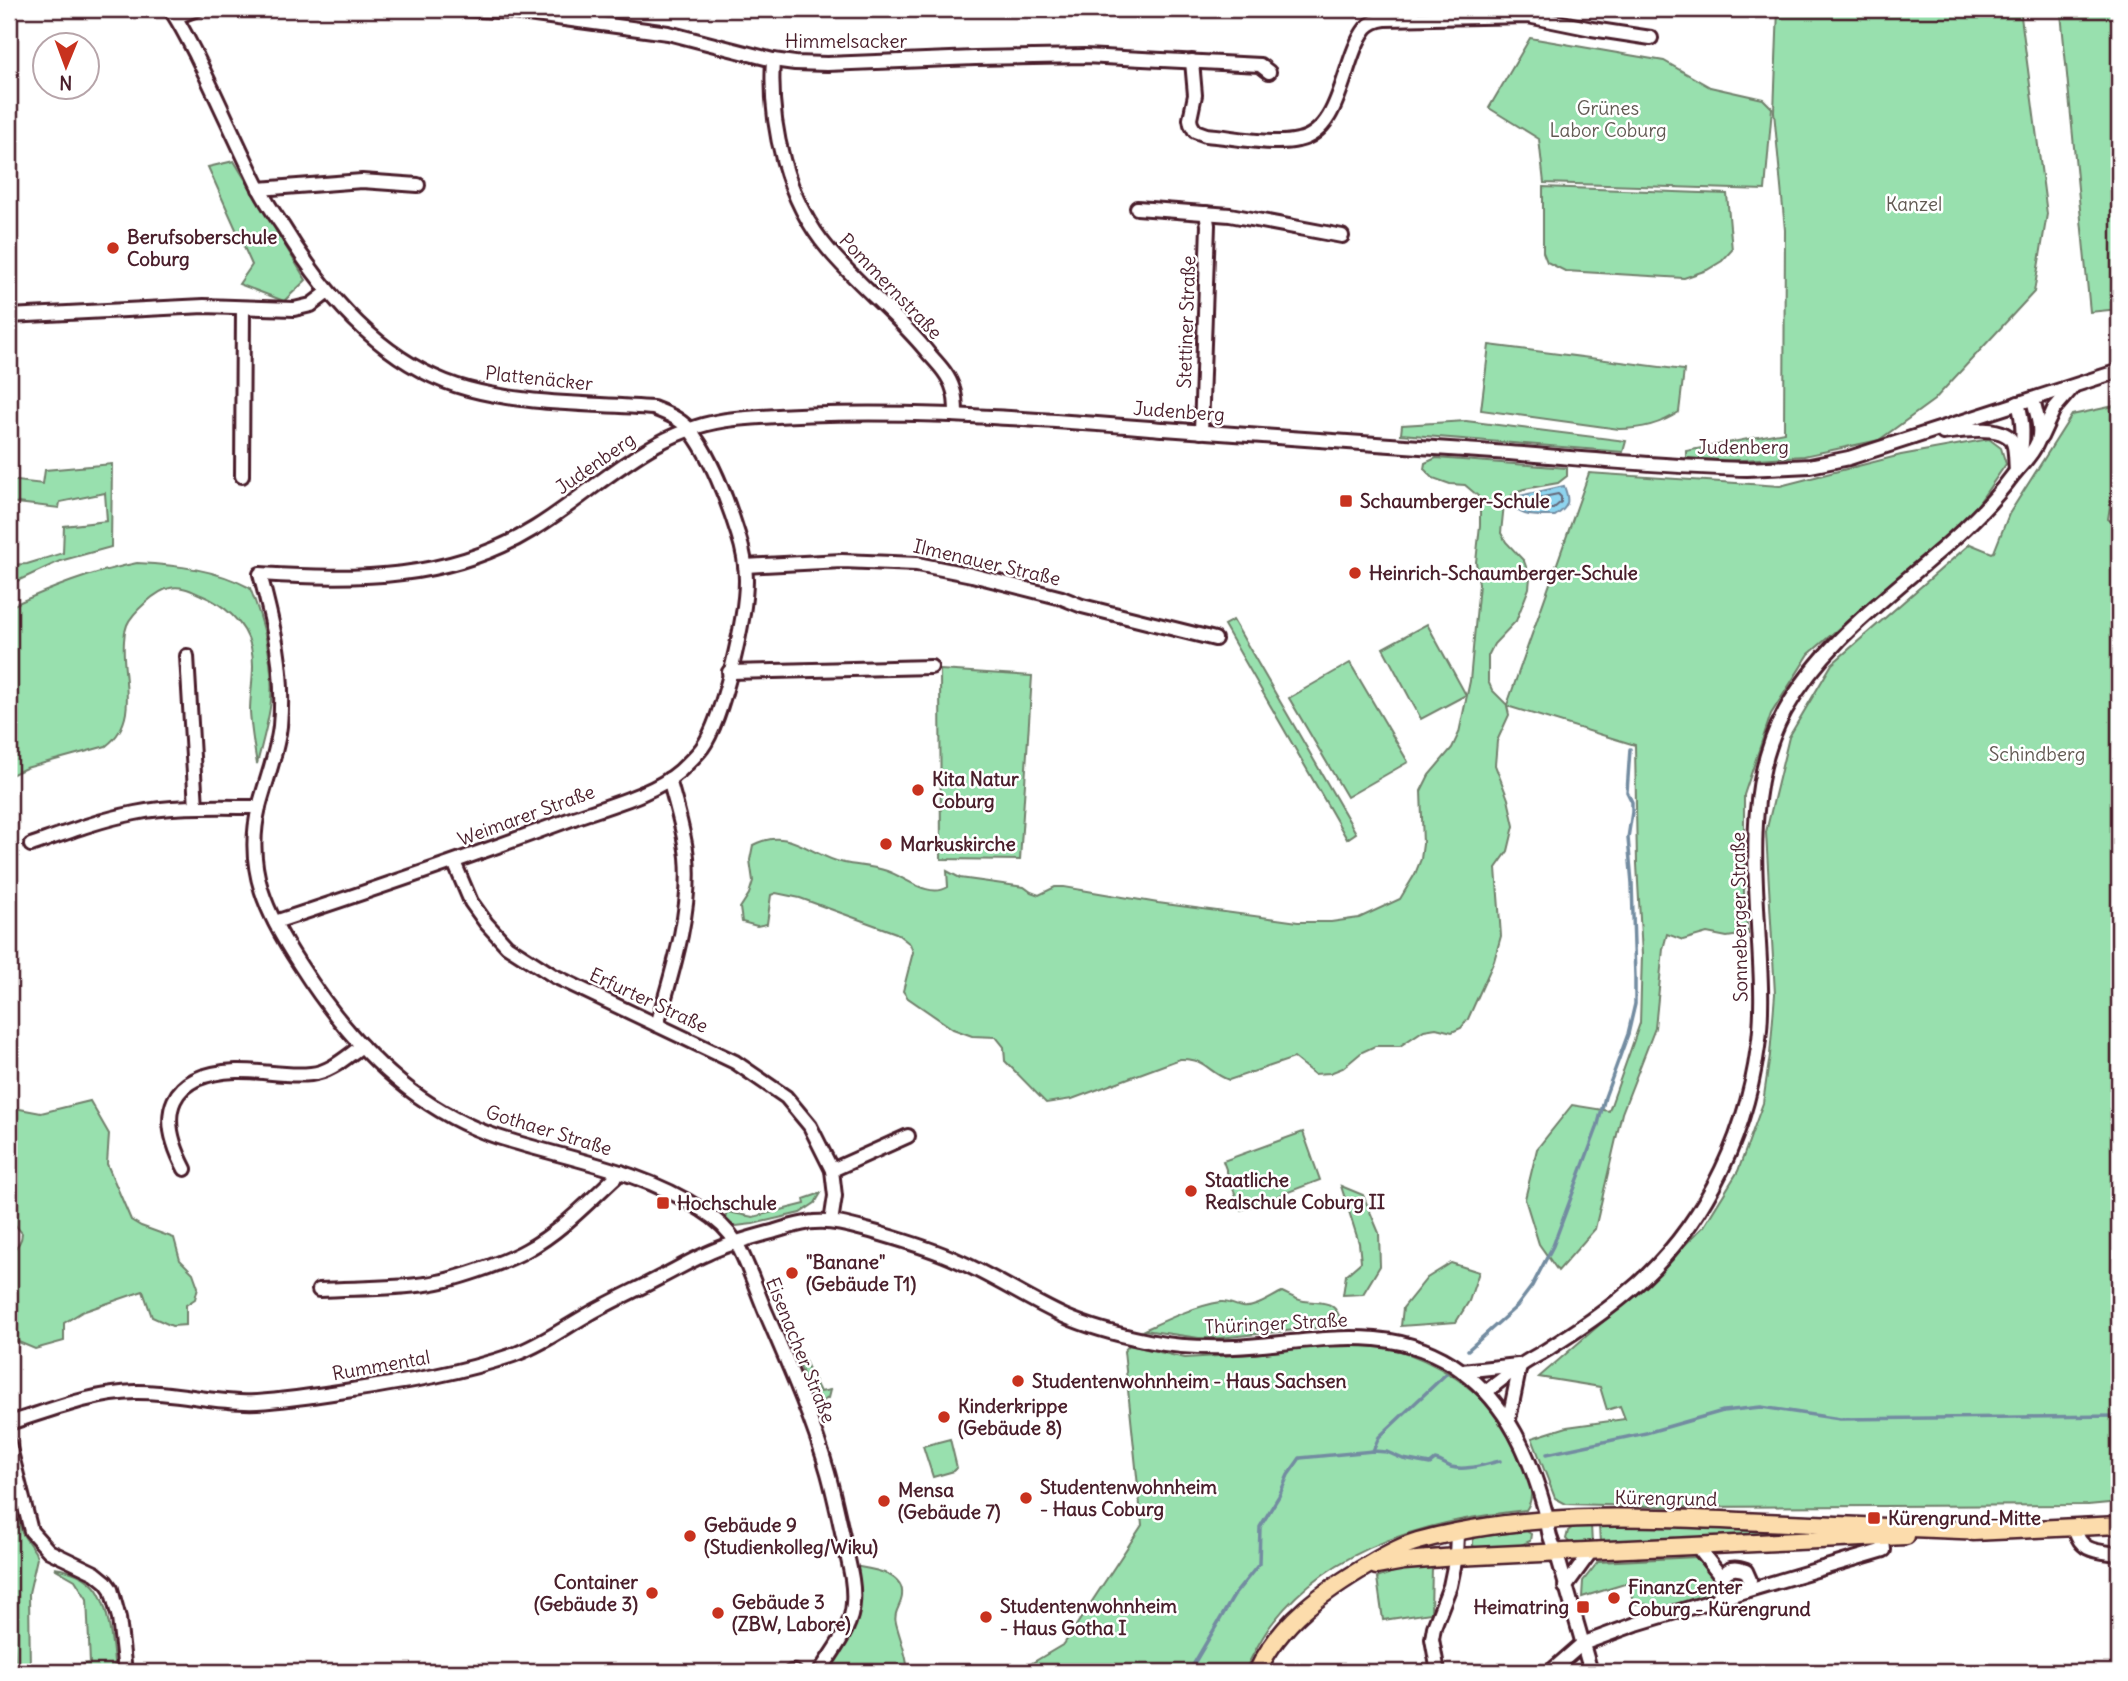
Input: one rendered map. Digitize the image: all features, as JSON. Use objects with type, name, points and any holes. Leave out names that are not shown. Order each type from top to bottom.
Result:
[{"type":"main road","name":"Kürengrund","points":[[1257,1672],[1280,1636],[1304,1608],[1357,1571],[1416,1541],[1547,1520],[1636,1517],[1882,1532]]},
{"type":"main road","name":"Kürengrund","points":[[1357,1571],[1386,1563],[1556,1551],[1696,1545],[1882,1532],[2119,1525]]},
{"type":"street","points":[[173,13],[197,9]]},
{"type":"street","name":"Himmelsacker","points":[[463,9],[513,12],[668,33],[773,60],[827,64],[1084,56],[1260,65],[1269,72]]},
{"type":"street","name":"Plattenäcker","points":[[173,13],[259,189],[290,239],[352,320],[396,354],[448,382],[517,399],[653,408],[669,414],[688,428]]},
{"type":"street","points":[[1192,61],[1195,94],[1190,118],[1193,129],[1206,135],[1279,142],[1307,137],[1327,118],[1365,29],[1376,21],[1528,16],[1651,38]]},
{"type":"street","name":"Pommernstraße","points":[[773,60],[773,101],[780,144],[784,163],[801,207],[828,250],[906,328],[947,374],[954,389],[956,415]]},
{"type":"street","points":[[259,189],[362,181],[418,185]]},
{"type":"street","points":[[1137,208],[1230,215],[1342,236]]},
{"type":"street","name":"Stettiner Straße","points":[[1201,432],[1209,225],[1206,213]]},
{"type":"street","points":[[9,316],[204,306],[303,309],[328,292]]},
{"type":"street","points":[[242,476],[243,308]]},
{"type":"street","name":"Judenberg","points":[[260,574],[362,578],[420,572],[488,551],[532,530],[583,496],[614,470],[648,449],[688,428],[732,419],[821,413],[956,415],[1747,469],[1810,466],[1849,458],[2119,372]]},
{"type":"street","name":"Sonneberger Straße","points":[[1489,1395],[1520,1365],[1592,1320],[1656,1266],[1679,1241],[1720,1174],[1750,1088],[1758,1047],[1760,980],[1755,831],[1764,768],[1787,708],[1814,668],[1884,599],[1941,552],[1984,510],[2034,450],[2054,409],[2076,385]]},
{"type":"street","points":[[2033,399],[2039,425],[2039,437],[2034,450]]},
{"type":"street","name":"Sonneberger Straße","points":[[2016,471],[2023,442],[2022,416],[2018,403]]},
{"type":"street","name":"Weimarer Straße","points":[[275,922],[454,862],[649,790],[669,779],[703,747],[718,717],[742,620],[746,581],[742,547],[731,511],[708,459],[688,428]]},
{"type":"street","points":[[1919,435],[1977,430],[2000,432],[2007,435],[2013,443],[2016,471]]},
{"type":"street","name":"Ilmenauer Straße","points":[[745,566],[842,561],[917,564],[985,578],[1062,598],[1082,606],[1215,639]]},
{"type":"street","name":"Gothaer Straße","points":[[260,574],[279,650],[281,703],[278,743],[259,807],[254,849],[256,868],[260,887],[275,922],[300,966],[325,1002],[362,1046],[431,1105],[495,1136],[621,1172],[669,1192],[702,1210],[736,1242]]},
{"type":"street","points":[[187,656],[196,807]]},
{"type":"street","points":[[729,672],[931,667]]},
{"type":"street","points":[[656,1026],[674,962],[685,900],[687,860],[683,831],[669,779]]},
{"type":"street","points":[[31,845],[106,819],[138,812],[196,807],[259,807]]},
{"type":"street","name":"Erfurter Straße","points":[[454,862],[471,902],[507,946],[554,976],[735,1062],[786,1097],[810,1126],[832,1170],[835,1196],[831,1222]]},
{"type":"street","points":[[185,1169],[176,1152],[169,1127],[169,1115],[175,1096],[189,1082],[233,1071],[283,1075],[322,1072],[362,1046]]},
{"type":"street","points":[[832,1170],[908,1136]]},
{"type":"street","points":[[319,1290],[426,1284],[449,1280],[496,1263],[526,1250],[557,1230],[621,1172]]},
{"type":"street","name":"Thüringer Straße","points":[[736,1242],[798,1224],[831,1222],[899,1239],[956,1260],[1094,1328],[1122,1336],[1181,1346],[1238,1347],[1295,1340],[1366,1337],[1418,1348],[1442,1358],[1462,1371],[1489,1395],[1509,1419],[1520,1438],[1547,1520],[1555,1535],[1556,1551]]},
{"type":"street","name":"Rummental","points":[[9,1423],[107,1395],[134,1392],[214,1400],[278,1400],[391,1384],[491,1362],[543,1342],[589,1314],[707,1253],[736,1242]]},
{"type":"street","name":"Eisenacher Straße","points":[[736,1242],[786,1359],[828,1472],[848,1563],[853,1606],[846,1631],[820,1672]]},
{"type":"street","points":[[1509,1419],[1520,1365]]},
{"type":"street","name":"Sonneberger Straße","points":[[1462,1371],[1520,1365]]},
{"type":"street","points":[[9,1444],[31,1531],[49,1552],[95,1573],[107,1582],[111,1589],[119,1618],[125,1672]]},
{"type":"street","points":[[2075,1528],[2079,1542],[2086,1547],[2119,1554]]},
{"type":"street","points":[[1550,1672],[1582,1644],[1626,1627],[1884,1550],[1882,1532]]},
{"type":"street","points":[[1438,1672],[1432,1639],[1457,1557],[1457,1533]]},
{"type":"street","points":[[1696,1545],[1722,1578]]},
{"type":"street","points":[[1565,1587],[1592,1550]]},
{"type":"street","points":[[1556,1551],[1591,1672]]},
{"type":"street","points":[[1719,1599],[1724,1573],[1734,1569],[1746,1571],[1749,1580],[1745,1591]]},
{"type":"green space","name":"Kanzel","points":[[1778,9],[2020,9],[2047,214],[2034,292],[1934,400],[1879,440],[1804,456],[1729,461],[1686,458],[1686,451],[1784,432],[1785,230],[1774,112]]},
{"type":"green space","points":[[2119,12],[2119,309],[2090,312],[2061,13]]},
{"type":"green space","name":"Grünes Labor Coburg","points":[[1530,38],[1664,61],[1710,87],[1763,99],[1772,108],[1765,190],[1544,183],[1539,139],[1489,108]]},
{"type":"green space","points":[[234,161],[306,280],[284,301],[239,284],[252,265],[208,167]]},
{"type":"green space","points":[[1543,187],[1727,194],[1732,250],[1722,261],[1707,270],[1684,278],[1565,271],[1547,262],[1543,252]]},
{"type":"green space","points":[[1489,345],[1684,370],[1679,412],[1650,425],[1619,429],[1481,410]]},
{"type":"green space","name":"Schindberg","points":[[2119,405],[2119,491],[2112,493],[2108,519],[2119,527],[2119,1502],[2088,1505],[1679,1507],[1566,1504],[1555,1498],[1532,1438],[1567,1427],[1625,1419],[1620,1406],[1607,1410],[1600,1387],[1539,1377],[1634,1295],[1704,1226],[1738,1171],[1763,1103],[1775,994],[1766,832],[1789,737],[1832,664],[1970,544],[1994,552],[2009,514],[2072,415]]},
{"type":"green space","points":[[1466,421],[1626,441],[1623,452],[1401,434],[1402,425]]},
{"type":"green space","points":[[1989,439],[2001,448],[2006,464],[1971,514],[1809,654],[1771,714],[1744,795],[1744,899],[1748,934],[1727,937],[1707,933],[1683,940],[1667,934],[1655,1028],[1622,1113],[1595,1229],[1558,1271],[1539,1244],[1525,1199],[1537,1149],[1572,1105],[1609,1111],[1640,1023],[1642,955],[1635,745],[1507,706],[1509,715],[1497,741],[1495,765],[1508,799],[1514,826],[1508,851],[1496,868],[1501,936],[1494,961],[1468,1019],[1461,1028],[1452,1032],[1436,1028],[1424,1030],[1400,1046],[1375,1046],[1362,1052],[1343,1068],[1330,1073],[1314,1074],[1294,1058],[1229,1080],[1201,1063],[1180,1059],[1072,1099],[1046,1103],[1005,1061],[1004,1047],[996,1037],[972,1036],[953,1029],[908,998],[903,991],[913,952],[910,944],[896,933],[800,898],[776,893],[771,895],[767,924],[757,926],[742,922],[740,908],[753,881],[750,860],[753,845],[778,839],[800,844],[844,863],[887,871],[925,889],[941,890],[948,887],[947,871],[960,878],[1024,887],[1039,895],[1055,887],[1064,887],[1298,922],[1331,922],[1359,918],[1400,899],[1415,874],[1423,844],[1421,791],[1429,775],[1452,748],[1459,733],[1470,681],[1479,584],[1476,562],[1480,502],[1478,496],[1465,485],[1450,484],[1433,478],[1424,469],[1425,463],[1436,458],[1567,468],[1567,476],[1558,483],[1515,492],[1504,504],[1501,533],[1524,561],[1530,578],[1529,588],[1516,621],[1494,644],[1488,656],[1488,681],[1492,690],[1507,705],[1589,473],[1780,486],[1901,455]]},
{"type":"green space","points":[[112,464],[111,547],[60,561],[9,585],[9,565],[27,564],[63,553],[64,526],[107,521],[105,493],[60,502],[59,508],[9,502],[9,480],[43,484],[45,470]]},
{"type":"green space","points":[[137,563],[195,569],[223,576],[250,588],[267,643],[272,686],[269,716],[257,764],[250,718],[253,662],[248,638],[232,615],[217,603],[190,590],[174,587],[152,597],[134,614],[127,625],[124,638],[126,711],[117,735],[106,746],[26,768],[9,776],[9,607],[72,581]]},
{"type":"green space","points":[[1233,620],[1356,833],[1347,839],[1224,625]]},
{"type":"green space","points":[[1427,624],[1466,695],[1421,719],[1383,648]]},
{"type":"green space","points":[[1350,663],[1408,762],[1347,797],[1289,698]]},
{"type":"green space","points":[[940,670],[1032,676],[1020,860],[941,859]]},
{"type":"green space","points":[[90,1101],[109,1134],[107,1164],[131,1220],[174,1238],[180,1260],[193,1273],[198,1287],[195,1299],[186,1305],[186,1325],[172,1326],[152,1317],[143,1291],[82,1312],[64,1323],[64,1341],[35,1349],[9,1338],[9,1253],[18,1244],[22,1233],[9,1218],[9,1107],[41,1113]]},
{"type":"green space","points":[[1303,1132],[1320,1180],[1241,1210],[1223,1161]]},
{"type":"green space","points":[[1341,1186],[1363,1195],[1379,1233],[1380,1266],[1363,1294],[1343,1295],[1346,1275],[1361,1262],[1359,1243]]},
{"type":"green space","points":[[821,1193],[815,1203],[800,1213],[736,1226],[722,1221],[728,1212],[753,1217],[805,1204],[804,1199]]},
{"type":"green space","points":[[1451,1263],[1479,1272],[1469,1301],[1456,1322],[1401,1326],[1403,1308],[1427,1278]]},
{"type":"green space","points":[[1282,1292],[1301,1300],[1332,1306],[1342,1325],[1220,1338],[1199,1338],[1144,1330],[1182,1313],[1211,1304],[1224,1302],[1242,1307],[1252,1306]]},
{"type":"green space","points":[[1371,1344],[1406,1353],[1440,1368],[1484,1402],[1507,1433],[1529,1481],[1531,1498],[1526,1510],[1491,1514],[1421,1529],[1356,1555],[1326,1573],[1298,1595],[1269,1627],[1244,1672],[1017,1672],[1064,1644],[1142,1525],[1124,1351],[1129,1345],[1185,1358],[1253,1354],[1327,1345]]},
{"type":"green space","points":[[804,1359],[820,1392],[830,1390],[828,1398],[819,1403],[813,1402],[799,1363]]},
{"type":"green space","points":[[950,1439],[957,1468],[933,1477],[923,1446]]},
{"type":"green space","points":[[9,1480],[22,1533],[37,1558],[29,1593],[30,1672],[16,1672],[9,1584]]},
{"type":"green space","points":[[1591,1524],[1592,1545],[1570,1543],[1566,1539],[1568,1531],[1573,1527]]},
{"type":"green space","points":[[1599,1525],[1839,1531],[1838,1534],[1600,1543]]},
{"type":"green space","points":[[1526,1531],[1531,1534],[1530,1541],[1519,1546],[1473,1546],[1476,1537]]},
{"type":"green space","points":[[1697,1557],[1710,1568],[1717,1583],[1710,1597],[1650,1614],[1646,1604],[1634,1604],[1628,1583],[1582,1597],[1583,1581],[1598,1562]]},
{"type":"green space","points":[[854,1566],[877,1570],[898,1582],[902,1596],[895,1619],[908,1672],[831,1672],[839,1648],[852,1631],[858,1614],[860,1598]]},
{"type":"green space","points":[[1432,1567],[1431,1613],[1383,1620],[1377,1578],[1404,1568]]},
{"type":"green space","points":[[54,1568],[80,1576],[90,1582],[99,1593],[109,1627],[115,1672],[83,1672],[83,1664],[90,1663],[87,1599],[75,1580]]},
{"type":"water","points":[[1564,486],[1567,503],[1555,516],[1527,515],[1521,513],[1514,504],[1515,497]]},
{"type":"waterway","points":[[1468,1350],[1517,1306],[1532,1286],[1553,1246],[1597,1128],[1605,1097],[1628,1034],[1635,1004],[1632,883],[1628,838],[1632,802],[1627,792],[1630,749]]},
{"type":"waterway","points":[[1373,1451],[1379,1437],[1446,1374]]},
{"type":"waterway","points":[[1547,1454],[1646,1433],[1723,1411],[1761,1407],[1840,1419],[2119,1416]]},
{"type":"waterway","points":[[1189,1672],[1235,1594],[1259,1564],[1260,1527],[1300,1458],[1373,1451],[1387,1452],[1403,1459],[1430,1464],[1435,1460],[1440,1461],[1457,1468],[1500,1461]]},
{"type":"place","name":"Berufsoberschule Coburg","points":[[113,248]]},
{"type":"place","name":"Schaumberger-Schule","points":[[1346,501]]},
{"type":"place","name":"Heinrich-Schaumberger-Schule","points":[[1355,573]]},
{"type":"place","name":"Kita Natur Coburg","points":[[918,790]]},
{"type":"place","name":"Markuskirche","points":[[886,844]]},
{"type":"place","name":"Staatliche Realschule Coburg II","points":[[1191,1191]]},
{"type":"place","name":"Hochschule","points":[[663,1203]]},
{"type":"place","name":"\"Banane\" (Gebäude T1)","points":[[792,1273]]},
{"type":"place","name":"Studentenwohnheim - Haus Sachsen","points":[[1018,1381]]},
{"type":"place","name":"Kinderkrippe (Gebäude 8)","points":[[944,1417]]},
{"type":"place","name":"Studentenwohnheim - Haus Coburg","points":[[1026,1498]]},
{"type":"place","name":"Mensa (Gebäude 7)","points":[[884,1501]]},
{"type":"place","name":"Kürengrund-Mitte","points":[[1874,1518]]},
{"type":"place","name":"Gebäude 9 (Studienkolleg/Wiku)","points":[[690,1536]]},
{"type":"place","name":"Container (Gebäude 3)","points":[[652,1593]]},
{"type":"place","name":"FinanzCenter Coburg - Kürengrund","points":[[1614,1598]]},
{"type":"place","name":"Heimatring","points":[[1583,1607]]},
{"type":"place","name":"Gebäude 3 (ZBW, Labore)","points":[[718,1613]]},
{"type":"place","name":"Studentenwohnheim - Haus Gotha I","points":[[986,1617]]}]
